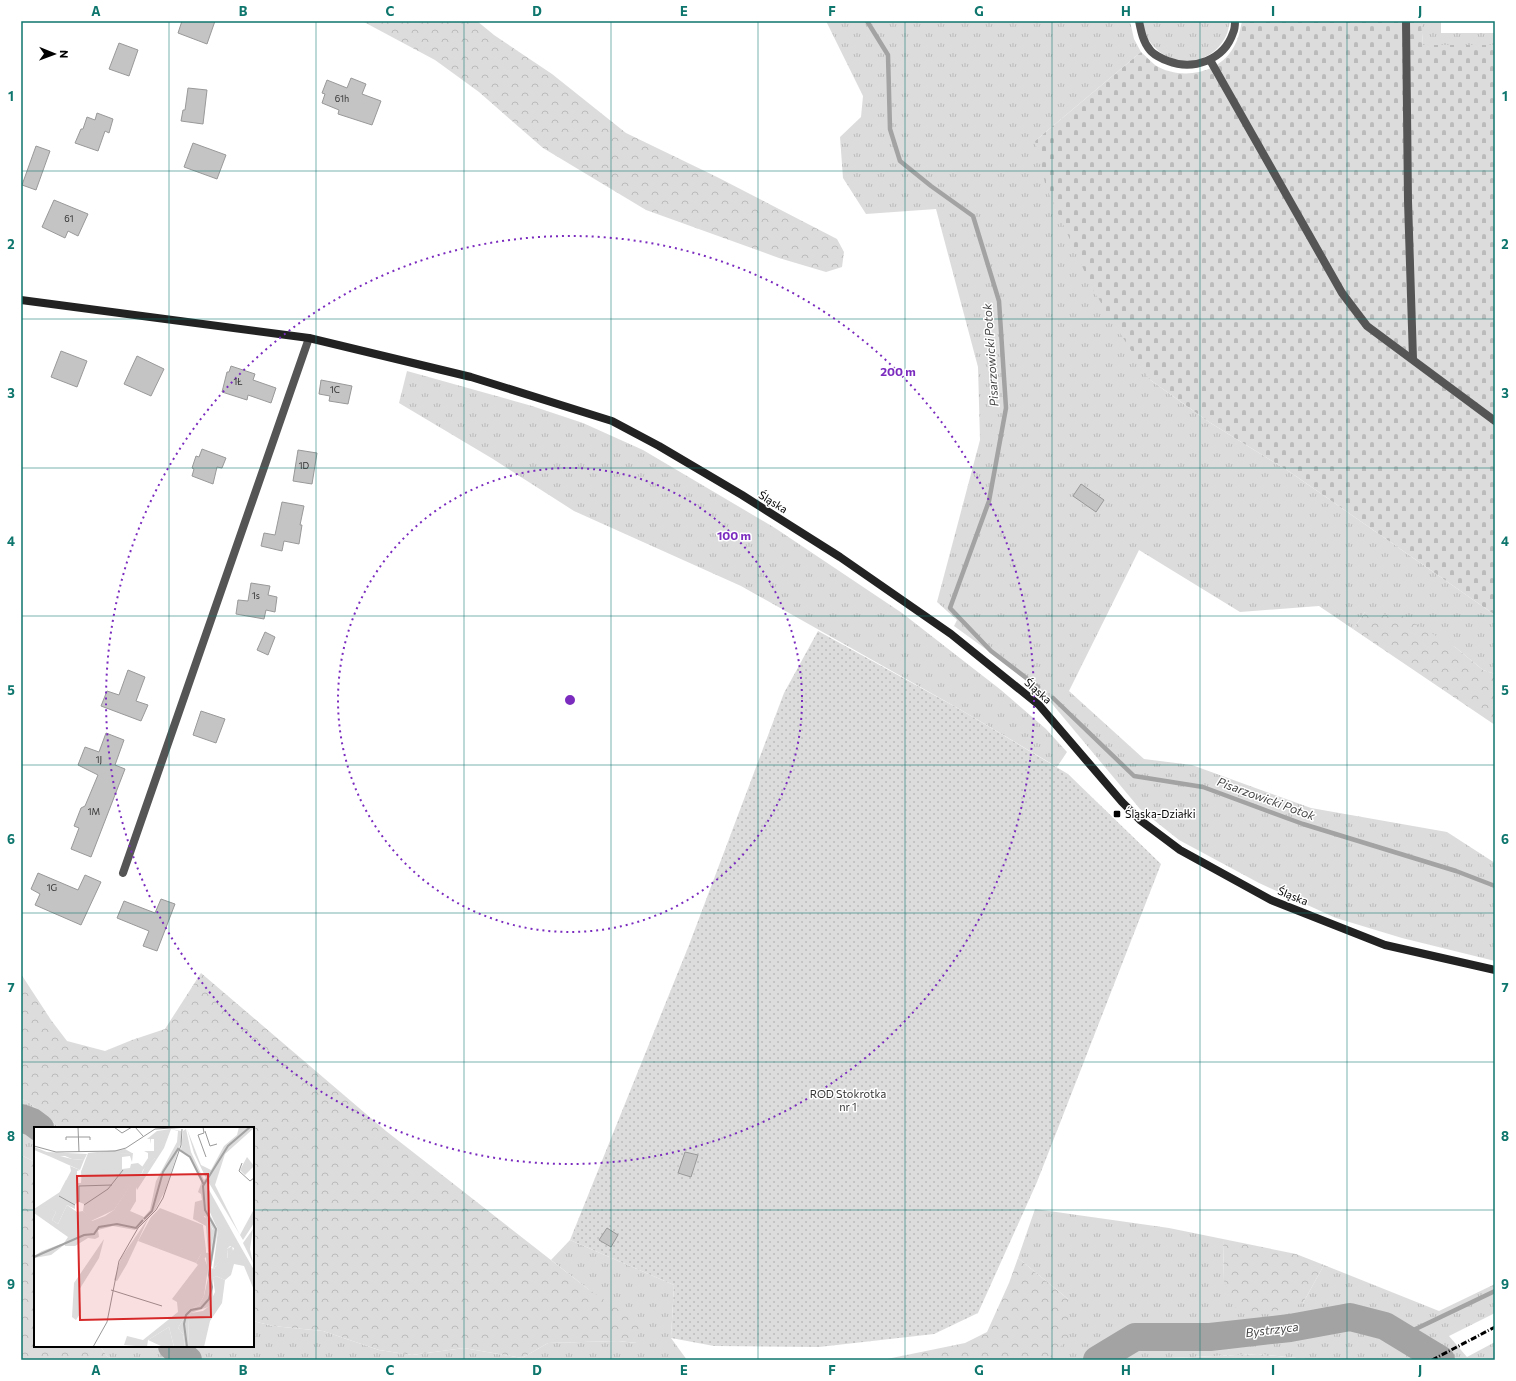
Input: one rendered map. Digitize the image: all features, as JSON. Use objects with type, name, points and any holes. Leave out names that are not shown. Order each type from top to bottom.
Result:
[{"type":"street","points":[[1139,21],[1143,37],[1150,50],[1164,60],[1187,66],[1210,60],[1224,49],[1233,34],[1235,21]]},
{"type":"street","points":[[1406,21],[1408,201],[1413,359]]},
{"type":"street","points":[[1210,60],[1342,293],[1367,326],[1495,421]]},
{"type":"street","name":"Śląska","points":[[21,300],[309,338],[471,377],[612,421],[659,446],[742,495],[840,557],[951,634],[1039,705],[1122,802],[1140,820],[1180,850],[1271,900],[1385,945],[1495,970]]},
{"type":"street","points":[[123,873],[309,338]]},
{"type":"green space","points":[[362,21],[477,21],[494,35],[552,74],[626,133],[717,177],[837,239],[844,252],[842,267],[826,272],[779,258],[646,210],[543,148],[479,92],[435,60]]},
{"type":"green space","points":[[826,21],[1130,21],[1134,39],[1141,52],[1035,141],[1149,379],[1209,422],[1290,472],[1495,615],[1495,674],[1483,670],[1455,647],[1365,612],[1353,629],[1319,606],[1240,612],[1139,550],[1069,691],[1144,759],[1192,765],[1311,808],[1447,832],[1495,863],[1495,961],[1402,938],[1336,918],[1259,883],[1179,840],[1140,809],[1038,687],[954,626],[957,620],[937,602],[980,440],[978,367],[936,209],[866,214],[843,178],[840,137],[861,117],[863,96]]},
{"type":"green space","points":[[1143,21],[1230,21],[1226,36],[1218,47],[1208,55],[1197,60],[1185,61],[1173,59],[1152,45],[1145,33]]},
{"type":"green space","points":[[1242,21],[1421,21],[1423,45],[1495,45],[1495,615],[1290,472],[1209,422],[1149,379],[1093,290],[1046,187],[1035,141],[1141,52],[1155,65],[1165,70],[1175,72],[1196,72],[1207,70],[1217,65],[1234,47]]},
{"type":"green space","points":[[1421,21],[1441,21],[1441,33],[1495,33],[1495,45],[1423,45]]},
{"type":"green space","points":[[407,371],[532,406],[583,423],[643,450],[775,528],[902,613],[1001,690],[1046,729],[1067,752],[1057,767],[961,710],[741,586],[574,511],[493,459],[399,403]]},
{"type":"green space","points":[[1365,612],[1402,616],[1455,647],[1483,670],[1495,674],[1495,725],[1353,629]]},
{"type":"green space","name":"ROD Stokrotka nr 1","points":[[818,631],[961,710],[1068,774],[1161,864],[1037,1182],[978,1313],[934,1334],[819,1347],[714,1346],[671,1338],[674,1285],[570,1240],[689,945],[784,693]]},
{"type":"green space","points":[[201,973],[386,1131],[588,1289],[640,1324],[637,1343],[618,1341],[548,1343],[522,1358],[464,1348],[412,1355],[379,1350],[323,1331],[273,1326],[254,1321],[254,1127],[59,1127],[27,1101],[21,1099],[21,974],[51,1020],[67,1041],[105,1051],[165,1029]]},
{"type":"green space","points":[[21,1099],[27,1101],[59,1127],[34,1127],[34,1162],[21,1155]]},
{"type":"green space","points":[[21,1155],[34,1162],[34,1347],[101,1347],[107,1356],[113,1360],[21,1360]]},
{"type":"green space","points":[[1035,1209],[1169,1228],[1223,1239],[1224,1281],[1303,1303],[1324,1265],[1439,1311],[1495,1284],[1495,1313],[1449,1336],[1467,1357],[1495,1342],[1495,1360],[1316,1360],[1258,1354],[1171,1358],[1165,1360],[1047,1360],[1068,1299],[1018,1258]]},
{"type":"green space","points":[[1223,1239],[1296,1254],[1324,1265],[1303,1303],[1265,1314],[1234,1307],[1224,1281]]},
{"type":"green space","points":[[570,1240],[674,1285],[671,1338],[687,1360],[113,1360],[107,1356],[101,1347],[254,1347],[254,1321],[273,1326],[323,1331],[379,1350],[412,1355],[464,1348],[522,1358],[548,1343],[618,1341],[637,1343],[588,1289],[551,1260]]},
{"type":"green space","points":[[1018,1258],[1068,1299],[1069,1338],[1048,1359],[882,1360],[965,1343],[987,1332],[1009,1283]]},
{"type":"green space","points":[[1258,1354],[1316,1360],[1165,1360],[1171,1358]]},
{"type":"building","points":[[182,21],[215,21],[207,44],[178,33]]},
{"type":"building","points":[[119,43],[138,50],[129,76],[109,69]]},
{"type":"building","points":[[351,78],[366,84],[362,94],[381,101],[372,125],[338,114],[339,110],[322,103],[325,94],[322,93],[327,80],[347,88]]},
{"type":"building","points":[[188,88],[207,90],[203,124],[181,121],[183,110],[185,110]]},
{"type":"building","points":[[97,113],[113,119],[109,133],[105,131],[98,151],[75,143],[81,129],[83,129],[87,117],[95,120]]},
{"type":"building","points":[[193,143],[226,155],[217,179],[184,167]]},
{"type":"building","points":[[36,146],[50,151],[36,190],[22,185]]},
{"type":"building","points":[[54,200],[88,214],[78,236],[68,231],[65,238],[42,227]]},
{"type":"building","points":[[61,351],[87,361],[77,387],[51,377]]},
{"type":"building","points":[[137,356],[164,369],[151,396],[124,384]]},
{"type":"building","points":[[231,366],[255,374],[253,380],[276,388],[271,403],[248,395],[247,400],[222,392],[227,372],[229,372]]},
{"type":"building","points":[[321,380],[352,386],[348,404],[329,401],[330,396],[319,394]]},
{"type":"building","points":[[202,449],[226,458],[222,468],[217,467],[213,484],[192,476],[194,469],[192,468],[196,456],[199,457]]},
{"type":"building","points":[[298,450],[317,453],[312,484],[293,481]]},
{"type":"building","points":[[1081,484],[1104,500],[1096,512],[1073,496]]},
{"type":"building","points":[[282,502],[304,506],[300,525],[302,525],[299,544],[284,541],[282,551],[261,546],[264,533],[275,535]]},
{"type":"building","points":[[251,583],[270,586],[268,595],[277,597],[275,612],[266,610],[264,619],[236,614],[238,600],[248,601]]},
{"type":"building","points":[[265,632],[275,637],[268,655],[257,650]]},
{"type":"building","points":[[128,670],[145,677],[136,701],[148,705],[141,721],[101,706],[107,691],[119,695]]},
{"type":"building","points":[[201,711],[225,719],[216,743],[193,735]]},
{"type":"building","points":[[106,733],[124,740],[115,765],[125,769],[91,857],[71,849],[79,828],[74,826],[81,808],[85,806],[98,775],[78,765],[85,747],[99,752]]},
{"type":"building","points":[[38,873],[78,890],[85,875],[101,882],[81,925],[35,905],[40,894],[31,889]]},
{"type":"building","points":[[161,899],[175,904],[157,951],[143,946],[149,931],[117,918],[124,901],[155,913]]},
{"type":"building","points":[[685,1152],[698,1155],[691,1177],[678,1173]]},
{"type":"building","points":[[607,1228],[618,1235],[611,1247],[599,1240]]},
{"type":"waterway","name":"Pisarzowicki Potok","points":[[867,21],[888,55],[890,129],[900,161],[931,186],[973,216],[999,301],[1006,408],[989,501],[950,608],[991,651],[1038,687]]},
{"type":"waterway","name":"Pisarzowicki Potok","points":[[1053,698],[1134,776],[1203,787],[1303,824],[1456,871],[1495,886]]},
{"type":"waterway","name":"Bystrzyca","points":[[21,1118],[32,1122],[39,1127]]},
{"type":"waterway","name":"Pisarzowicki Potok","points":[[1401,1336],[1495,1291]]},
{"type":"waterway","name":"Bystrzyca","points":[[1097,1360],[1135,1337],[1210,1337],[1290,1328],[1350,1317],[1385,1326],[1441,1360]]},
{"type":"waterway","name":"Bystrzyca","points":[[173,1347],[188,1360]]},
{"type":"railway","points":[[1432,1360],[1495,1327]]},
{"type":"place","name":"Śląska-Działki","points":[[1117,814]]}]
